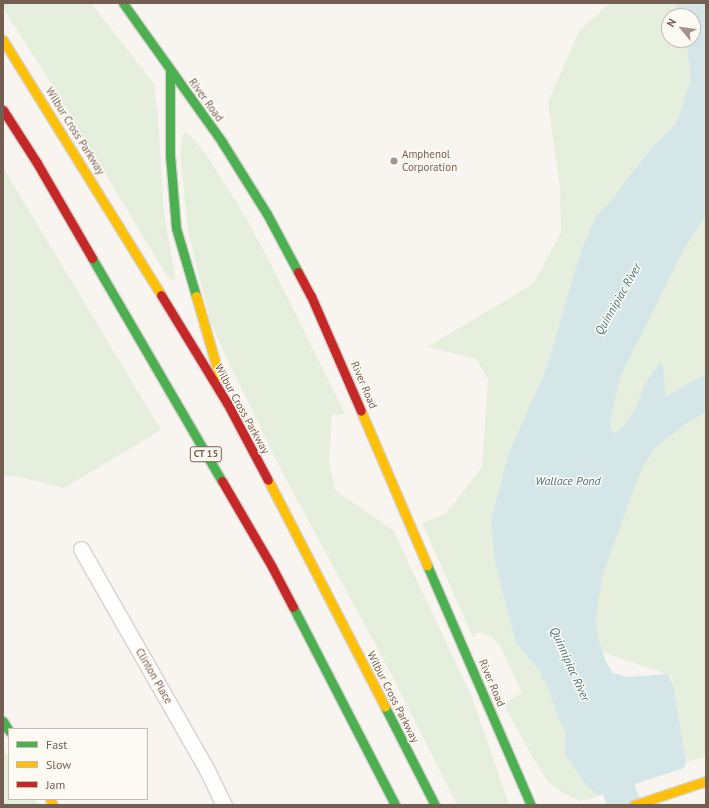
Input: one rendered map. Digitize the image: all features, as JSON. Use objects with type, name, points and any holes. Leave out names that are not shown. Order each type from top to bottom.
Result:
[{"type":"main road","name":"River Road","points":[[123,3],[222,142],[267,214],[311,296],[531,805]]},
{"type":"main road","name":"Wilbur Cross Parkway","points":[[3,40],[72,149],[227,403],[296,532],[434,805]]},
{"type":"main road","points":[[170,71],[170,155],[176,228],[227,403]]},
{"type":"main road","name":"CT 15","points":[[3,110],[36,163],[272,567],[395,805]]},
{"type":"main road","points":[[634,805],[703,782]]},
{"type":"street","name":"Clinton Place","points":[[81,549],[205,766],[224,805]]},
{"type":"green space","points":[[3,3],[91,3],[154,84],[158,117],[164,213],[176,282],[168,278],[44,72],[3,8]]},
{"type":"green space","points":[[610,3],[706,3],[706,757],[686,762],[672,678],[664,673],[510,621],[516,644],[540,671],[541,678],[545,681],[560,722],[565,731],[565,756],[598,797],[580,801],[563,793],[548,782],[533,758],[505,707],[508,701],[522,693],[500,645],[491,637],[482,633],[476,633],[473,637],[422,523],[446,514],[482,467],[488,379],[476,359],[427,347],[533,284],[561,233],[560,188],[548,102],[579,31]]},
{"type":"green space","points":[[185,132],[190,135],[205,153],[245,216],[273,268],[345,414],[332,415],[329,461],[335,490],[393,530],[472,697],[509,805],[457,805],[389,670],[281,470],[227,359],[210,321],[188,230],[180,153],[182,137]]},
{"type":"green space","points":[[3,167],[161,430],[64,488],[17,476],[3,476]]},
{"type":"green space","points":[[3,748],[8,756],[8,800],[36,800],[38,805],[3,805]]},
{"type":"water","name":"Wallace Pond","points":[[675,3],[706,3],[706,215],[683,251],[620,378],[610,422],[612,433],[615,433],[621,429],[636,409],[644,386],[660,362],[663,368],[667,411],[660,437],[639,475],[602,577],[596,621],[599,641],[606,662],[613,673],[627,677],[668,674],[673,684],[686,762],[684,768],[598,796],[586,784],[565,756],[565,731],[560,722],[545,681],[541,678],[540,671],[516,644],[495,562],[491,520],[509,453],[547,367],[581,251],[596,216],[609,203],[653,146],[673,127],[678,119],[691,79],[687,48],[701,48],[701,8],[677,8]]},
{"type":"pier","points":[[686,768],[685,770],[598,797],[598,796]]},
{"type":"waterway","name":"Quinnipiac River","points":[[629,446],[678,408],[706,392]]},
{"type":"waterway","name":"Quinnipiac River","points":[[603,746],[624,805]]},
{"type":"traffic: fast","points":[[123,3],[222,142],[267,214],[298,272]]},
{"type":"traffic: fast","points":[[170,71],[170,155],[176,228],[196,296]]},
{"type":"traffic: fast","points":[[92,258],[222,481]]},
{"type":"traffic: fast","points":[[427,565],[531,805]]},
{"type":"traffic: fast","points":[[293,607],[395,805]]},
{"type":"traffic: fast","points":[[385,707],[435,805]]},
{"type":"traffic: fast","points":[[3,721],[8,729]]},
{"type":"traffic: slow","points":[[3,40],[161,295]]},
{"type":"traffic: slow","points":[[196,296],[219,375]]},
{"type":"traffic: slow","points":[[361,411],[427,565]]},
{"type":"traffic: slow","points":[[268,480],[385,707]]},
{"type":"traffic: slow","points":[[634,805],[706,781]]},
{"type":"traffic: slow","points":[[50,800],[53,805]]},
{"type":"traffic: jam","points":[[3,110],[37,163],[92,258]]},
{"type":"traffic: jam","points":[[298,272],[311,296],[361,411]]},
{"type":"traffic: jam","points":[[161,295],[227,403],[268,480]]},
{"type":"traffic: jam","points":[[222,481],[272,567],[293,607]]},
{"type":"place","name":"Amphenol Corporation","points":[[394,161]]}]
